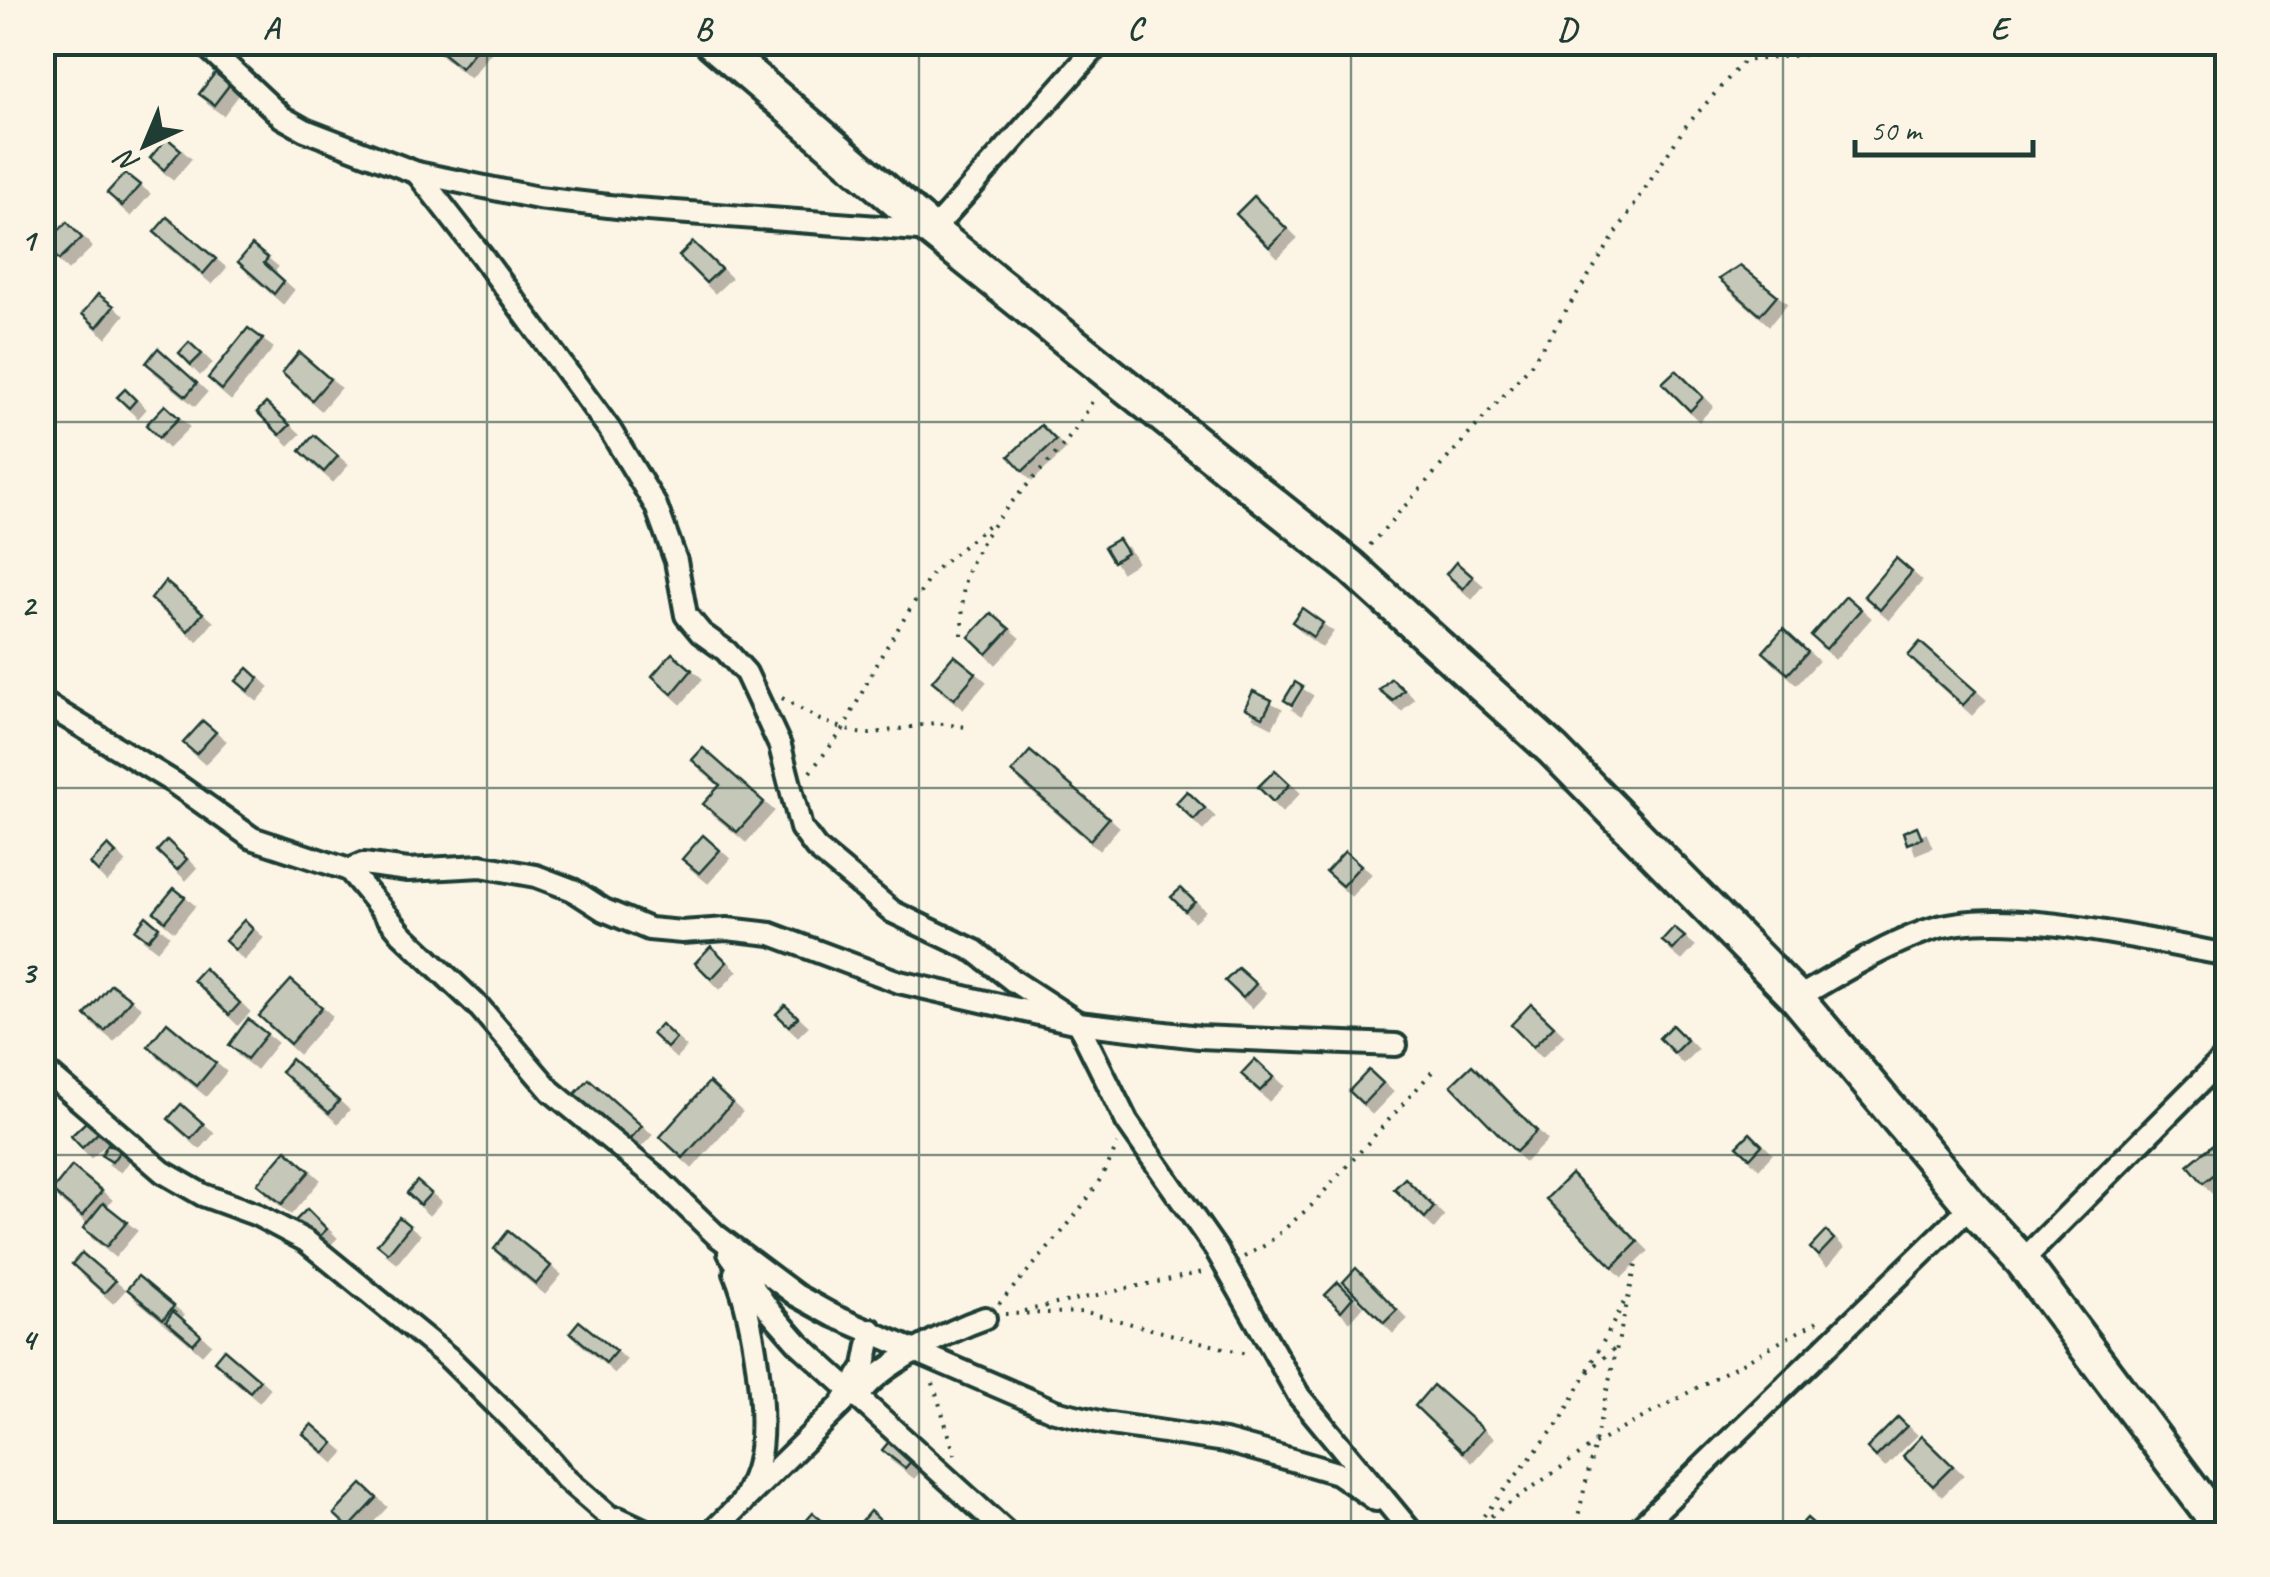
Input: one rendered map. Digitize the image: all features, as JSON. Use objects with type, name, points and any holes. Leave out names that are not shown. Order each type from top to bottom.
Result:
[{"type":"main road","points":[[712,42],[932,230],[1350,566],[1553,750],[1797,998],[1970,1206],[2022,1262],[2226,1534]]},
{"type":"street","points":[[203,43],[282,117],[305,130],[417,172],[557,200],[932,230],[1101,42]]},
{"type":"street","points":[[417,172],[610,430],[656,506],[668,532],[686,615],[746,673],[780,746],[801,828],[816,848],[893,912],[976,951],[1078,1023],[1128,1122],[1225,1267],[1299,1396],[1413,1534]]},
{"type":"street","points":[[42,702],[174,782],[252,838],[349,870],[402,934],[480,1008],[552,1091],[656,1176],[716,1235],[796,1296],[834,1316],[1073,1417],[1224,1442],[1337,1473],[1387,1505]]},
{"type":"street","points":[[349,870],[363,864],[408,870],[481,866],[536,876],[573,890],[604,910],[649,929],[728,929],[772,934],[898,982],[1078,1023],[1199,1037],[1396,1045]]},
{"type":"street","points":[[1797,998],[1868,958],[1929,930],[1993,921],[2072,927],[2228,956]]},
{"type":"street","points":[[2022,1262],[2228,1054]]},
{"type":"street","points":[[42,1068],[163,1172],[203,1195],[255,1214],[306,1241],[449,1358],[590,1502],[652,1534]]},
{"type":"street","points":[[1633,1534],[1970,1206]]},
{"type":"street","points":[[716,1235],[770,1312],[798,1343],[1008,1534]]},
{"type":"street","points":[[716,1235],[737,1277],[748,1313],[761,1416],[756,1469],[742,1502]]},
{"type":"street","points":[[716,1532],[855,1394],[938,1337],[985,1318]]},
{"type":"street","points":[[855,1394],[872,1330]]},
{"type":"street","points":[[614,1517],[630,1534]]},
{"type":"path","points":[[1850,42],[1857,49]]},
{"type":"path","points":[[1350,566],[1530,366],[1684,127],[1744,61],[1857,49],[1920,51],[1954,42]]},
{"type":"path","points":[[795,800],[810,771],[843,730],[878,661],[933,572],[993,520],[1083,421],[1106,370]]},
{"type":"path","points":[[962,635],[966,576],[993,520]]},
{"type":"path","points":[[746,673],[796,708],[843,730],[870,734],[934,722],[967,727]]},
{"type":"path","points":[[985,1318],[1225,1267],[1267,1244],[1311,1206],[1432,1072]]},
{"type":"path","points":[[985,1318],[1095,1186],[1110,1165],[1128,1122]]},
{"type":"path","points":[[1574,1534],[1637,1260]]},
{"type":"path","points":[[1475,1528],[1504,1486],[1562,1420],[1630,1292]]},
{"type":"path","points":[[1024,1311],[1086,1312],[1256,1356]]},
{"type":"path","points":[[1465,1534],[1595,1444],[1831,1316]]},
{"type":"path","points":[[1586,1374],[1618,1346]]},
{"type":"path","points":[[919,1352],[956,1457]]},
{"type":"building","points":[[429,42],[482,42],[461,68]]},
{"type":"building","points":[[215,73],[230,84],[214,105],[199,94]]},
{"type":"building","points":[[167,138],[181,150],[164,170],[150,158]]},
{"type":"building","points":[[125,173],[140,185],[122,206],[107,193]]},
{"type":"building","points":[[1254,196],[1287,229],[1269,247],[1236,214]]},
{"type":"building","points":[[167,217],[216,259],[203,274],[154,232]]},
{"type":"building","points":[[67,222],[82,238],[59,260],[44,245]]},
{"type":"building","points":[[693,242],[721,269],[706,283],[679,256]]},
{"type":"building","points":[[252,245],[268,258],[264,263],[284,281],[274,294],[238,262]]},
{"type":"building","points":[[1740,265],[1777,295],[1760,315],[1719,279]]},
{"type":"building","points":[[98,294],[114,306],[97,327],[82,314]]},
{"type":"building","points":[[248,328],[263,339],[222,390],[208,378]]},
{"type":"building","points":[[189,342],[202,354],[191,365],[179,353]]},
{"type":"building","points":[[158,348],[197,383],[186,396],[146,363]]},
{"type":"building","points":[[299,352],[330,379],[312,400],[282,373]]},
{"type":"building","points":[[1676,370],[1703,397],[1690,411],[1662,383]]},
{"type":"building","points":[[125,389],[136,400],[129,408],[117,397]]},
{"type":"building","points":[[266,403],[290,425],[280,435],[257,412]]},
{"type":"building","points":[[165,405],[179,418],[159,438],[146,425]]},
{"type":"building","points":[[1041,425],[1056,440],[1023,471],[1009,456]]},
{"type":"building","points":[[314,435],[338,456],[324,472],[300,451]]},
{"type":"building","points":[[1118,539],[1127,553],[1113,562],[1104,547]]},
{"type":"building","points":[[1896,558],[1912,572],[1880,610],[1864,596]]},
{"type":"building","points":[[1456,562],[1473,577],[1463,589],[1446,574]]},
{"type":"building","points":[[165,581],[203,613],[188,631],[151,599]]},
{"type":"building","points":[[1846,596],[1861,609],[1826,649],[1811,636]]},
{"type":"building","points":[[1302,608],[1323,623],[1313,637],[1292,622]]},
{"type":"building","points":[[991,613],[1010,629],[987,654],[969,637]]},
{"type":"building","points":[[1783,629],[1808,652],[1788,674],[1763,652]]},
{"type":"building","points":[[1920,642],[1976,691],[1963,705],[1908,656]]},
{"type":"building","points":[[672,653],[692,670],[672,694],[652,676]]},
{"type":"building","points":[[954,655],[976,673],[954,699],[932,681]]},
{"type":"building","points":[[248,668],[259,678],[248,691],[236,681]]},
{"type":"building","points":[[1391,678],[1404,690],[1393,701],[1379,690]]},
{"type":"building","points":[[1295,682],[1303,687],[1292,705],[1284,700]]},
{"type":"building","points":[[1253,691],[1272,700],[1263,717],[1245,708]]},
{"type":"building","points":[[203,721],[216,732],[196,754],[183,743]]},
{"type":"building","points":[[703,748],[764,802],[737,832],[703,804],[720,785],[692,760]]},
{"type":"building","points":[[1030,751],[1109,818],[1090,840],[1012,772]]},
{"type":"building","points":[[1275,770],[1290,784],[1273,802],[1258,787]]},
{"type":"building","points":[[1187,791],[1205,808],[1194,820],[1176,803]]},
{"type":"building","points":[[1917,826],[1922,838],[1907,844],[1903,832]]},
{"type":"building","points":[[703,835],[720,850],[699,873],[682,859]]},
{"type":"building","points":[[167,840],[187,859],[177,870],[157,851]]},
{"type":"building","points":[[108,845],[116,853],[98,872],[90,864]]},
{"type":"building","points":[[1345,851],[1361,865],[1342,886],[1326,872]]},
{"type":"building","points":[[174,888],[185,897],[165,921],[154,912]]},
{"type":"building","points":[[1181,888],[1195,902],[1185,911],[1171,897]]},
{"type":"building","points":[[146,916],[159,927],[148,940],[135,930]]},
{"type":"building","points":[[244,920],[253,929],[235,950],[225,941]]},
{"type":"building","points":[[1674,928],[1685,937],[1673,950],[1662,941]]},
{"type":"building","points":[[711,946],[727,962],[711,979],[695,963]]},
{"type":"building","points":[[204,968],[240,1003],[229,1015],[193,980]]},
{"type":"building","points":[[1238,968],[1256,984],[1243,998],[1225,981]]},
{"type":"building","points":[[291,980],[322,1007],[290,1044],[259,1016]]},
{"type":"building","points":[[111,984],[131,999],[105,1031],[85,1015]]},
{"type":"building","points":[[1531,1004],[1554,1026],[1533,1047],[1511,1025]]},
{"type":"building","points":[[785,1005],[798,1017],[789,1026],[776,1014]]},
{"type":"building","points":[[248,1019],[267,1034],[247,1059],[229,1045]]},
{"type":"building","points":[[167,1022],[216,1063],[197,1086],[148,1046]]},
{"type":"building","points":[[661,1024],[676,1038],[667,1048],[652,1034]]},
{"type":"building","points":[[1672,1025],[1687,1040],[1674,1053],[1659,1038]]},
{"type":"building","points":[[291,1059],[339,1101],[329,1113],[281,1072]]},
{"type":"building","points":[[1255,1059],[1274,1077],[1260,1091],[1241,1074]]},
{"type":"building","points":[[1472,1065],[1537,1131],[1516,1152],[1451,1085]]},
{"type":"building","points":[[1369,1070],[1383,1083],[1363,1104],[1349,1091]]},
{"type":"building","points":[[589,1079],[642,1126],[627,1142],[574,1095]]},
{"type":"building","points":[[709,1082],[732,1103],[683,1158],[660,1137]]},
{"type":"building","points":[[181,1104],[204,1124],[191,1139],[168,1119]]},
{"type":"building","points":[[87,1121],[99,1132],[82,1148],[71,1136]]},
{"type":"building","points":[[1750,1133],[1762,1145],[1750,1158],[1737,1146]]},
{"type":"building","points":[[2220,1139],[2228,1149],[2228,1164],[2203,1183],[2188,1165]]},
{"type":"building","points":[[108,1144],[120,1151],[112,1162],[101,1155]]},
{"type":"building","points":[[286,1150],[310,1171],[282,1204],[257,1184]]},
{"type":"building","points":[[72,1166],[102,1191],[82,1216],[52,1191]]},
{"type":"building","points":[[1571,1174],[1638,1242],[1613,1267],[1546,1199]]},
{"type":"building","points":[[1405,1178],[1434,1207],[1425,1218],[1394,1189]]},
{"type":"building","points":[[417,1181],[431,1193],[420,1205],[407,1193]]},
{"type":"building","points":[[103,1203],[127,1222],[106,1247],[83,1228]]},
{"type":"building","points":[[307,1209],[327,1229],[315,1241],[295,1221]]},
{"type":"building","points":[[399,1217],[410,1226],[388,1253],[377,1244]]},
{"type":"building","points":[[508,1231],[551,1266],[536,1284],[494,1249]]},
{"type":"building","points":[[1826,1231],[1834,1239],[1818,1256],[1810,1248]]},
{"type":"building","points":[[82,1253],[115,1281],[104,1293],[72,1264]]},
{"type":"building","points":[[1356,1268],[1397,1310],[1384,1323],[1343,1282]]},
{"type":"building","points":[[138,1276],[174,1306],[163,1319],[127,1289]]},
{"type":"building","points":[[1338,1282],[1353,1297],[1341,1311],[1325,1295]]},
{"type":"building","points":[[173,1311],[201,1335],[193,1344],[166,1321]]},
{"type":"building","points":[[579,1321],[616,1351],[606,1363],[570,1332]]},
{"type":"building","points":[[224,1349],[260,1380],[250,1392],[214,1361]]},
{"type":"building","points":[[1433,1385],[1483,1429],[1463,1452],[1415,1406]]},
{"type":"building","points":[[1898,1417],[1907,1426],[1876,1457],[1867,1448]]},
{"type":"building","points":[[312,1424],[334,1443],[325,1453],[303,1434]]},
{"type":"building","points":[[1922,1436],[1953,1466],[1933,1486],[1903,1456]]},
{"type":"building","points":[[892,1438],[915,1457],[905,1468],[882,1450]]},
{"type":"building","points":[[362,1484],[377,1498],[349,1528],[334,1514]]},
{"type":"building","points":[[870,1511],[880,1520],[868,1534],[851,1534]]},
{"type":"building","points":[[813,1513],[838,1534],[803,1534],[798,1530]]},
{"type":"building","points":[[1807,1518],[1825,1534],[1800,1534],[1796,1530]]}]
